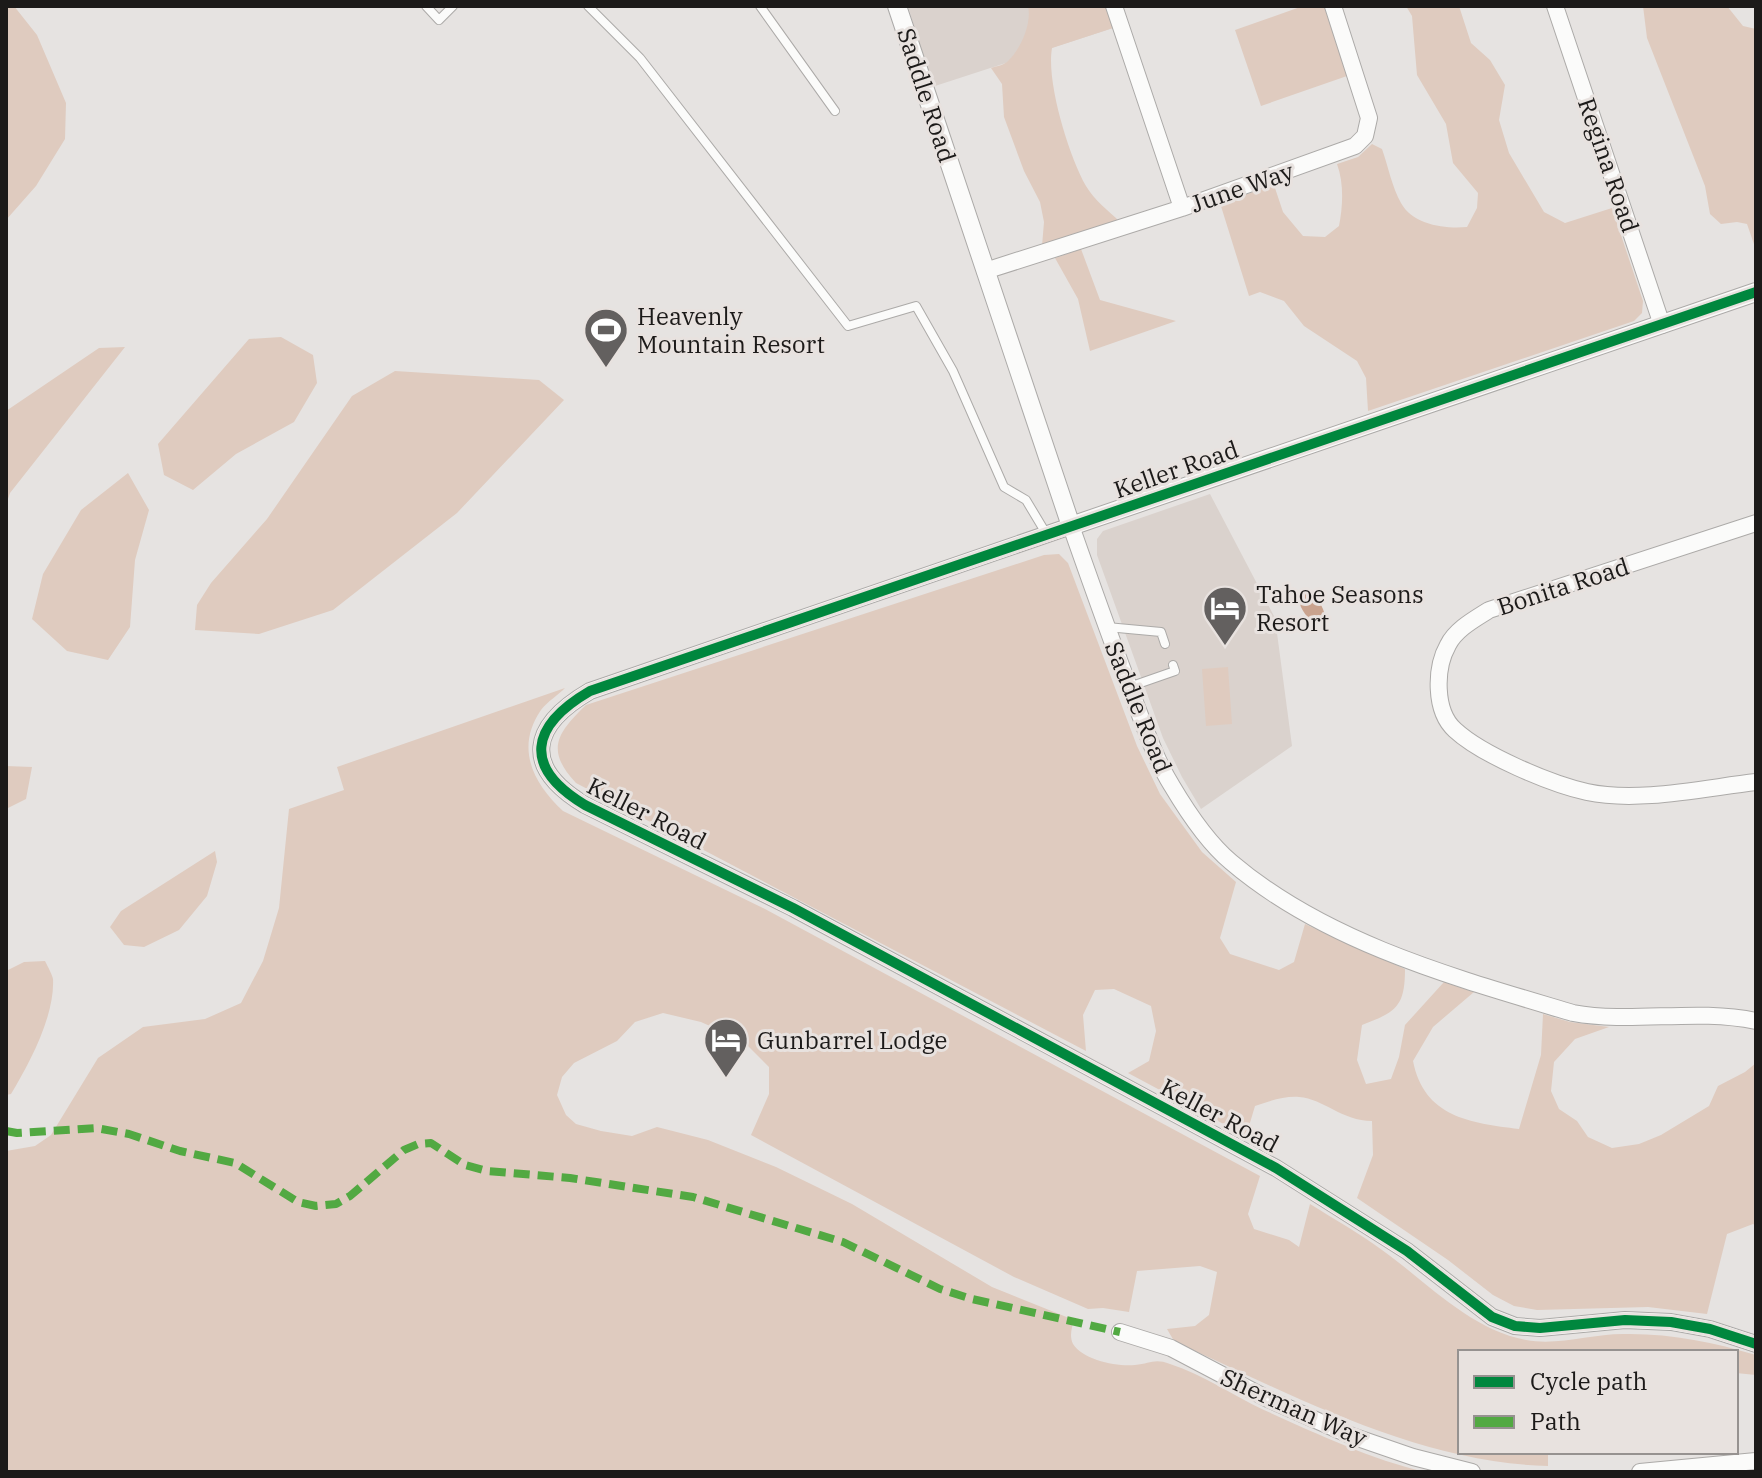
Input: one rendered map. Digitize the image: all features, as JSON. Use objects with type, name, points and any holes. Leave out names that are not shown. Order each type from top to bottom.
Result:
[{"type":"street","points":[[1114,6],[1182,208]]},
{"type":"street","name":"June Way","points":[[985,271],[1182,208],[1355,146],[1365,136],[1369,118],[1333,6]]},
{"type":"street","name":"Regina Road","points":[[1555,6],[1662,325]]},
{"type":"street","name":"Saddle Road","points":[[903,7],[985,271],[1107,627],[1170,783],[1199,827],[1229,861],[1270,891],[1325,923],[1433,969],[1573,1013],[1596,1017],[1708,1015],[1756,1021]]},
{"type":"street","name":"Keller Road","points":[[1756,292],[590,691],[566,705],[547,727],[542,746],[544,769],[561,791],[793,908],[1276,1168],[1407,1251],[1492,1317],[1515,1326],[1540,1328],[1625,1320],[1671,1322],[1710,1329],[1756,1344]]},
{"type":"street","name":"Bonita Road","points":[[1756,523],[1489,610],[1466,624],[1448,643],[1438,672],[1441,702],[1452,728],[1475,745],[1546,779],[1587,792],[1618,796],[1756,782]]},
{"type":"street","name":"Sherman Way","points":[[1120,1332],[1171,1348],[1268,1399],[1352,1436],[1426,1461],[1472,1472]]},
{"type":"street","points":[[1640,1472],[1755,1463]]},
{"type":"lane","points":[[426,6],[439,20],[453,6]]},
{"type":"lane","points":[[588,6],[640,58],[848,326],[916,306],[953,371],[1004,487],[1026,500],[1047,535]]},
{"type":"lane","points":[[760,6],[835,111]]},
{"type":"lane","points":[[1107,627],[1161,632],[1165,644]]},
{"type":"lane","points":[[1129,687],[1175,671],[1173,665]]},
{"type":"shaded area","points":[[6,6],[14,6],[37,35],[66,103],[65,139],[36,186],[6,220]]},
{"type":"shaded area","points":[[908,6],[1105,6],[1113,28],[932,87]]},
{"type":"shaded area","points":[[1028,6],[1105,6],[1113,28],[1052,48],[1051,62],[1060,118],[1079,173],[1093,196],[1120,222],[1042,246],[1044,222],[1040,202],[1024,171],[1004,117],[1002,84],[991,68],[1007,62],[1018,49],[1027,27]]},
{"type":"shaded area","points":[[1303,6],[1324,6],[1347,76],[1261,106],[1235,30]]},
{"type":"shaded area","points":[[1406,6],[1459,6],[1471,43],[1490,60],[1505,85],[1499,120],[1509,153],[1544,212],[1565,223],[1612,208],[1643,301],[1642,313],[1634,321],[1368,411],[1366,378],[1357,361],[1304,326],[1284,301],[1260,292],[1249,296],[1220,203],[1274,185],[1283,212],[1303,236],[1325,237],[1339,226],[1342,187],[1337,164],[1358,157],[1372,144],[1382,149],[1395,190],[1406,210],[1430,224],[1467,227],[1477,208],[1478,193],[1453,163],[1446,124],[1417,75],[1412,16]]},
{"type":"shaded area","points":[[1643,6],[1727,6],[1743,26],[1756,29],[1756,250],[1747,224],[1721,224],[1710,214],[1705,186],[1647,38]]},
{"type":"shaded area","points":[[1081,249],[1100,300],[1176,321],[1090,351],[1078,299],[1055,258]]},
{"type":"shaded area","points":[[281,337],[313,355],[317,383],[294,422],[236,454],[193,490],[164,475],[158,444],[249,339]]},
{"type":"shaded area","points":[[125,347],[10,493],[6,505],[6,411],[99,348]]},
{"type":"shaded area","points":[[395,371],[539,380],[564,400],[457,513],[333,610],[259,634],[195,630],[197,605],[211,583],[267,519],[352,396]]},
{"type":"shaded area","points":[[128,473],[149,510],[135,560],[130,627],[108,660],[67,651],[32,619],[43,574],[81,510]]},
{"type":"shaded area","points":[[1210,494],[1275,618],[1292,746],[1201,809],[1163,738],[1097,555],[1097,539],[1103,531]]},
{"type":"shaded area","points":[[1059,554],[1068,563],[1137,746],[1160,794],[1202,852],[1236,882],[1220,938],[1230,954],[1279,970],[1294,962],[1305,924],[1405,969],[1403,992],[1396,1006],[1391,1012],[1362,1025],[1357,1060],[1366,1084],[1391,1079],[1405,1025],[1444,982],[1474,992],[1433,1027],[1413,1061],[1427,1094],[1438,1106],[1467,1120],[1519,1129],[1541,1055],[1543,1014],[1570,1022],[1609,1027],[1575,1039],[1554,1062],[1551,1091],[1559,1109],[1577,1121],[1588,1137],[1612,1148],[1639,1144],[1661,1135],[1709,1106],[1718,1086],[1756,1063],[1756,1226],[1753,1224],[1727,1234],[1707,1314],[1648,1307],[1537,1310],[1514,1306],[1493,1295],[1357,1198],[1373,1155],[1372,1121],[1351,1118],[1308,1099],[1288,1097],[1255,1106],[1246,1136],[1128,1073],[1149,1061],[1156,1031],[1151,1006],[1114,989],[1095,990],[1083,1015],[1086,1051],[576,783],[560,761],[558,742],[562,733],[586,705],[1044,555]]},
{"type":"shaded area","points":[[1309,593],[1320,603],[1325,616],[1315,623],[1305,614],[1299,601]]},
{"type":"shaded area","points":[[1228,667],[1232,724],[1206,726],[1202,669]]},
{"type":"shaded area","points":[[565,688],[541,710],[529,738],[531,764],[536,777],[563,811],[765,909],[1260,1176],[1248,1214],[1254,1229],[1289,1240],[1299,1247],[1310,1204],[1373,1244],[1467,1315],[1505,1334],[1538,1341],[1623,1334],[1691,1339],[1724,1346],[1756,1355],[1756,1375],[1738,1373],[1738,1350],[1458,1350],[1458,1454],[1548,1454],[1548,1466],[1500,1462],[1451,1453],[1403,1439],[1309,1403],[1174,1341],[1167,1329],[1195,1326],[1209,1315],[1217,1272],[1200,1266],[1137,1271],[1129,1312],[1088,1309],[1014,1277],[751,1135],[769,1094],[769,1067],[743,1041],[701,1022],[663,1013],[635,1022],[617,1041],[574,1063],[562,1077],[557,1095],[566,1115],[576,1124],[632,1136],[657,1127],[708,1140],[776,1167],[852,1204],[992,1287],[1074,1320],[1073,1344],[1092,1358],[1119,1365],[1165,1362],[1363,1453],[1425,1472],[6,1472],[6,1151],[35,1146],[51,1135],[98,1058],[143,1027],[205,1019],[241,1003],[263,961],[279,908],[289,809],[344,790],[337,767]]},
{"type":"shaded area","points":[[6,766],[32,767],[26,799],[6,809]]},
{"type":"shaded area","points":[[215,851],[217,862],[207,896],[179,930],[144,947],[124,945],[110,927],[121,911]]},
{"type":"shaded area","points":[[45,961],[53,979],[50,1008],[33,1054],[11,1094],[6,1095],[6,971],[24,962]]},
{"type":"marked path","points":[[6,1131],[96,1128],[129,1134],[180,1151],[235,1163],[298,1202],[316,1206],[336,1204],[350,1196],[404,1150],[431,1143],[465,1165],[487,1171],[570,1178],[693,1197],[843,1242],[940,1289],[1120,1332]]},
{"type":"cycle path","points":[[1756,292],[590,691],[555,718],[545,732],[541,747],[543,761],[551,776],[585,805],[793,908],[1276,1168],[1407,1251],[1492,1317],[1515,1326],[1540,1328],[1625,1320],[1671,1322],[1710,1329],[1756,1344]]},
{"type":"place","name":"Heavenly Mountain Resort","points":[[606,369]]},
{"type":"place","name":"Tahoe Seasons Resort","points":[[1225,647]]},
{"type":"place","name":"Gunbarrel Lodge","points":[[726,1079]]}]
